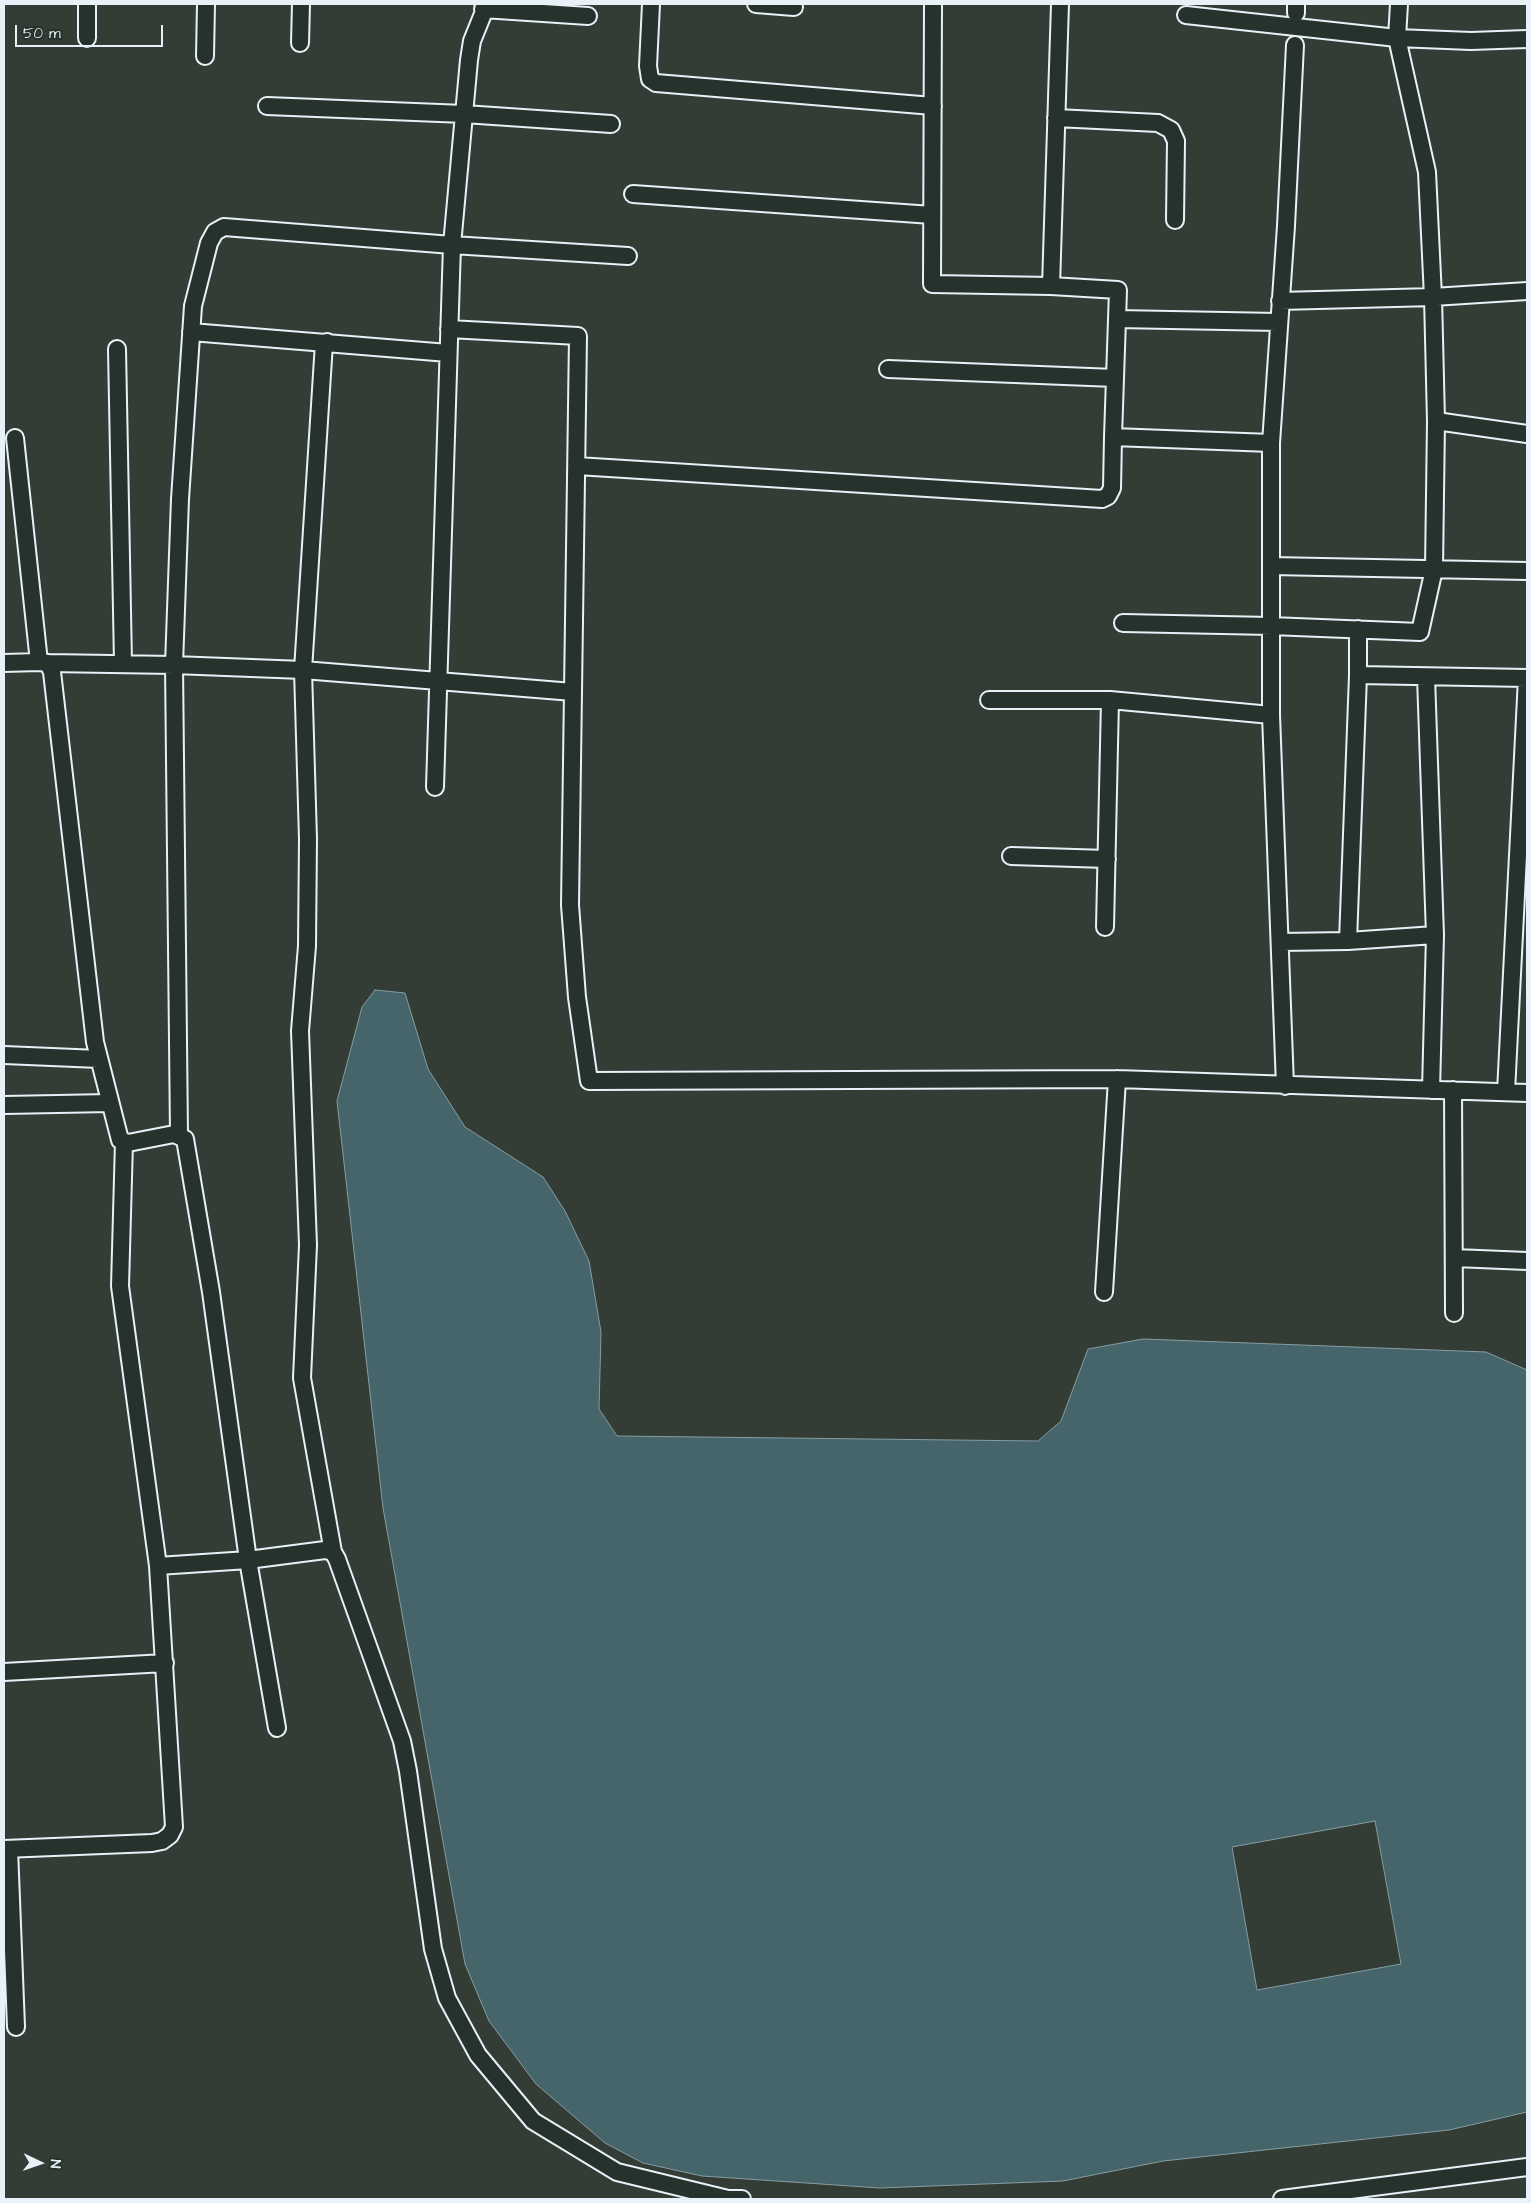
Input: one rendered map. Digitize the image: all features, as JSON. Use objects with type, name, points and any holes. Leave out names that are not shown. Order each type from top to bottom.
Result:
[{"type":"street","points":[[87,4],[87,38]]},
{"type":"street","points":[[205,56],[206,4]]},
{"type":"street","points":[[300,43],[301,4]]},
{"type":"street","points":[[651,4],[648,74],[650,79],[656,83],[933,106]]},
{"type":"street","points":[[756,4],[794,7]]},
{"type":"street","points":[[577,466],[1102,499],[1108,496],[1112,488],[1118,290],[1051,286],[932,284],[933,4]]},
{"type":"street","points":[[1051,286],[1060,4]]},
{"type":"street","points":[[1123,623],[1420,632],[1434,569],[1436,421],[1433,297],[1427,172],[1397,38],[1399,4]]},
{"type":"street","points":[[435,787],[452,245],[472,41],[485,6],[588,16]]},
{"type":"street","points":[[1186,15],[1397,38],[1471,42],[1527,38]]},
{"type":"street","points":[[1286,1086],[1271,715],[1271,443],[1286,226],[1295,45]]},
{"type":"street","points":[[267,106],[464,114],[611,124]]},
{"type":"street","points":[[1056,118],[1158,123],[1171,130],[1176,141],[1175,220]]},
{"type":"street","points":[[633,194],[932,215]]},
{"type":"street","points":[[179,1135],[174,665],[180,499],[193,306],[209,243],[215,232],[224,227],[452,245],[628,256]]},
{"type":"street","points":[[1280,302],[1433,297],[1527,291]]},
{"type":"street","points":[[1117,319],[1278,322]]},
{"type":"street","points":[[449,329],[578,336],[570,905],[577,997],[589,1081],[1117,1079],[1527,1093]]},
{"type":"street","points":[[191,332],[448,353]]},
{"type":"street","points":[[325,343],[303,670],[308,849],[307,946],[300,1031],[308,1245],[302,1378],[333,1552],[402,1740],[433,1949],[447,1998],[478,2055],[533,2121],[617,2172],[728,2199],[742,2199]]},
{"type":"street","points":[[117,349],[123,663]]},
{"type":"street","points":[[888,368],[1115,378]]},
{"type":"street","points":[[1436,421],[1527,434]]},
{"type":"street","points":[[1113,437],[1271,443]]},
{"type":"street","points":[[16,438],[43,662],[52,672],[75,884],[95,1042],[120,1140],[124,1142],[179,1135],[185,1139],[211,1292],[248,1560],[278,1728]]},
{"type":"street","points":[[1271,566],[1527,572]]},
{"type":"street","points":[[1348,941],[1358,630]]},
{"type":"street","points":[[4,663],[123,663],[303,670],[573,692]]},
{"type":"street","points":[[1358,675],[1527,678],[1506,1092]]},
{"type":"street","points":[[1426,677],[1435,935],[1431,1090]]},
{"type":"street","points":[[989,700],[1110,700],[1271,715]]},
{"type":"street","points":[[1105,927],[1108,859],[1110,700]]},
{"type":"street","points":[[1011,856],[1108,859]]},
{"type":"street","points":[[1280,942],[1348,941],[1435,935]]},
{"type":"street","points":[[4,1055],[99,1059]]},
{"type":"street","points":[[1104,1292],[1117,1079]]},
{"type":"street","points":[[1453,1090],[1454,1314]]},
{"type":"street","points":[[4,1105],[110,1103]]},
{"type":"street","points":[[16,2027],[6,1849],[152,1843],[162,1841],[170,1835],[174,1827],[158,1566],[120,1286],[124,1142]]},
{"type":"street","points":[[1454,1258],[1527,1261]]},
{"type":"street","points":[[158,1566],[248,1560],[324,1550],[333,1552]]},
{"type":"street","points":[[4,1672],[165,1663]]},
{"type":"street","points":[[1282,2199],[1527,2167]]},
{"type":"water","points":[[375,990],[405,993],[428,1069],[465,1127],[543,1177],[565,1211],[589,1261],[601,1332],[599,1409],[617,1436],[1038,1441],[1061,1421],[1088,1349],[1143,1339],[1486,1352],[1527,1370],[1527,2112],[1449,2130],[1163,2161],[1063,2181],[880,2188],[702,2176],[643,2163],[605,2143],[536,2084],[489,2021],[465,1964],[383,1508],[337,1101],[362,1007]],"holes":[[[1375,1821],[1401,1964],[1257,1990],[1232,1847]]]}]
